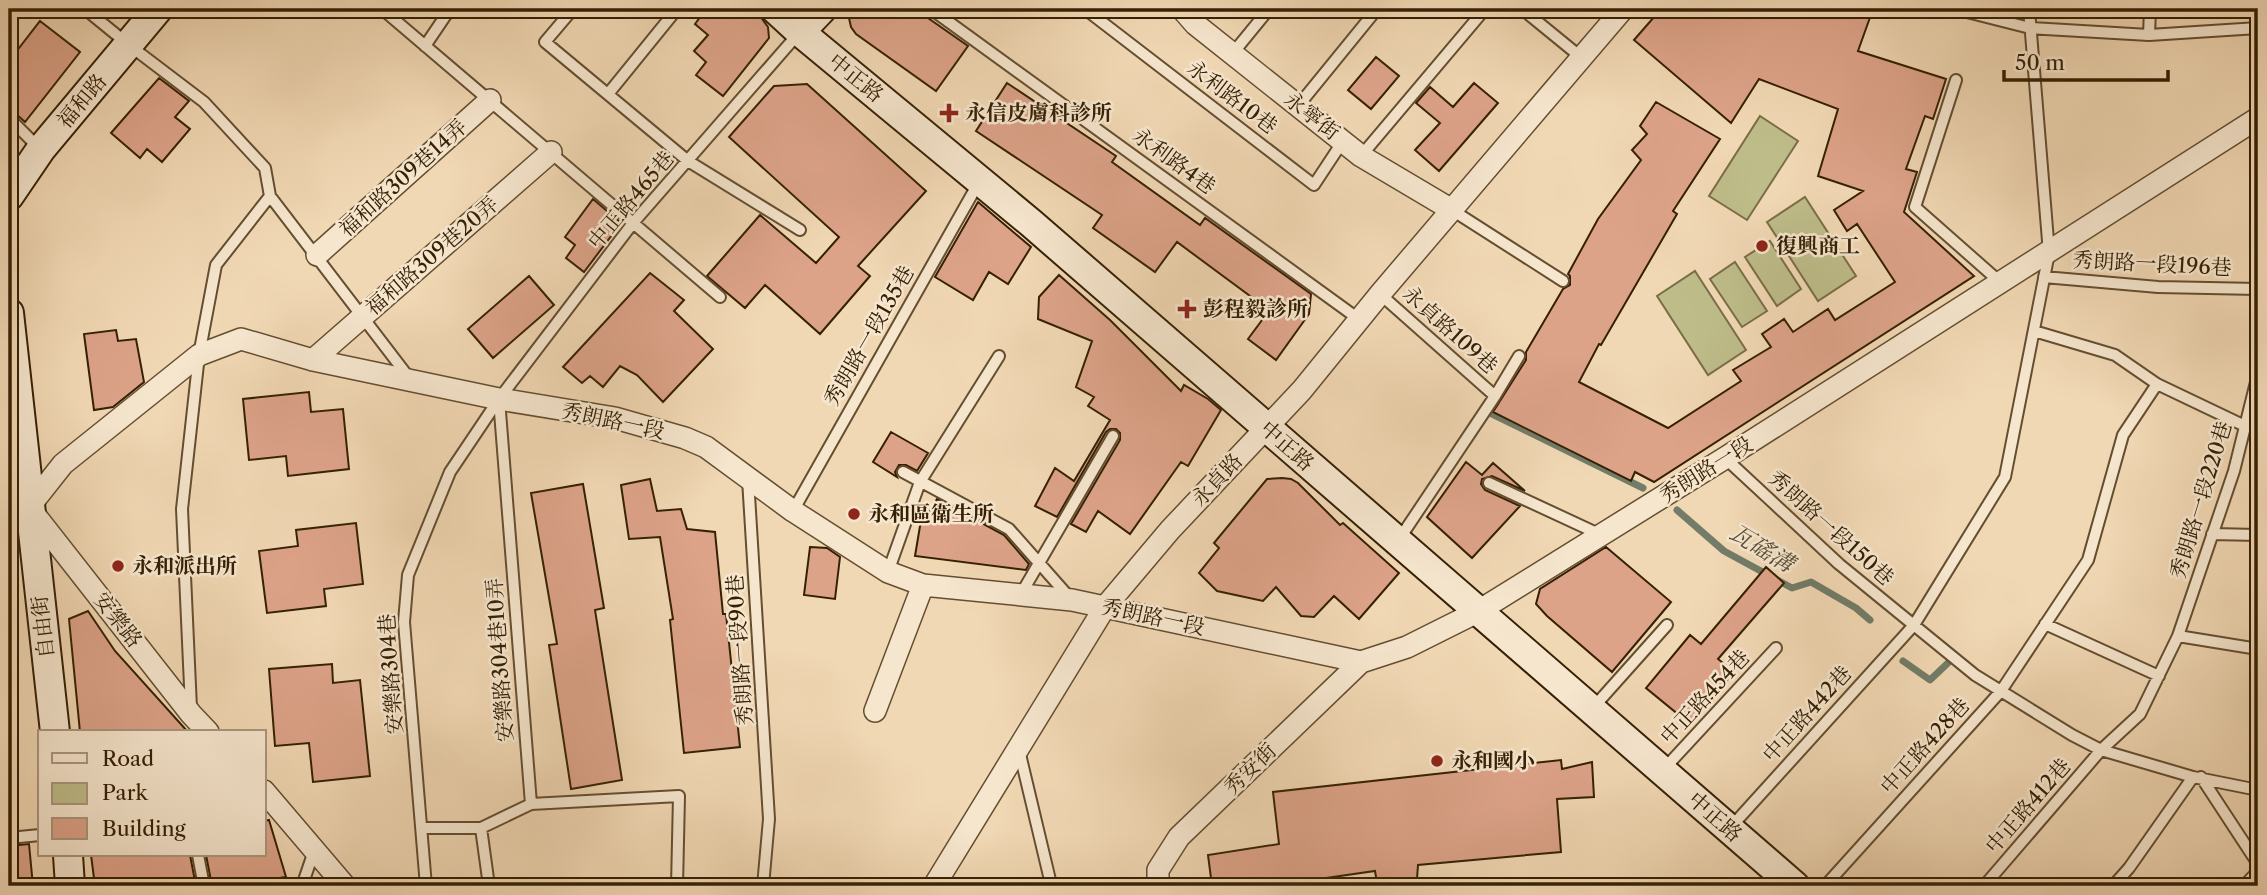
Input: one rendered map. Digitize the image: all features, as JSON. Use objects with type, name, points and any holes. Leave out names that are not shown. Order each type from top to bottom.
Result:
[{"type":"street","name":"福和路","points":[[9,196],[41,149],[158,9]]},
{"type":"street","name":"中正路","points":[[775,9],[980,180],[1795,886]]},
{"type":"street","points":[[800,32],[822,9]]},
{"type":"street","name":"永寧街","points":[[1182,9],[1195,23],[1362,156],[1452,210]]},
{"type":"street","name":"永貞路","points":[[934,886],[1105,607],[1170,530],[1302,390],[1380,294],[1623,9]]},
{"type":"street","name":"福和路309巷14弄","points":[[317,255],[490,100]]},
{"type":"street","name":"秀朗路一段","points":[[19,508],[63,464],[199,355],[241,339],[313,360],[499,399],[615,418],[685,438],[706,447],[793,511],[888,572],[923,585],[1072,600],[1361,662],[1407,647],[1477,611],[1725,458],[2258,118]]},
{"type":"street","name":"福和路309巷20弄","points":[[313,360],[551,152]]},
{"type":"street","name":"自由街","points":[[9,313],[19,508],[55,730]]},
{"type":"street","name":"安樂路","points":[[19,508],[206,730]]},
{"type":"street","points":[[875,711],[923,585]]},
{"type":"street","name":"秀安街","points":[[1158,886],[1158,870],[1179,836],[1361,662]]},
{"type":"street","points":[[267,797],[345,886]]},
{"type":"street","points":[[68,856],[69,886]]},
{"type":"lane","points":[[85,9],[204,102],[265,168],[270,196],[410,379]]},
{"type":"lane","points":[[382,9],[720,297]]},
{"type":"lane","points":[[425,46],[450,9]]},
{"type":"lane","points":[[573,9],[545,42],[688,162],[800,230]]},
{"type":"lane","points":[[608,94],[677,9]]},
{"type":"lane","name":"永利路4巷","points":[[931,9],[1360,320]]},
{"type":"lane","name":"永利路10巷","points":[[1085,9],[1314,185],[1343,141]]},
{"type":"lane","points":[[1233,53],[1269,9]]},
{"type":"lane","points":[[1298,106],[1377,9]]},
{"type":"lane","points":[[1362,156],[1485,9]]},
{"type":"lane","points":[[1522,9],[1582,58]]},
{"type":"lane","points":[[1955,9],[2031,28],[2149,35],[2258,28]]},
{"type":"lane","name":"中正路442巷","points":[[1729,829],[1914,625],[2005,477],[2049,253],[2029,9]]},
{"type":"lane","points":[[2149,35],[2150,9]]},
{"type":"lane","name":"中正路465巷","points":[[499,399],[633,223],[800,32]]},
{"type":"lane","points":[[1956,80],[1915,207],[2000,282]]},
{"type":"lane","points":[[9,118],[41,149]]},
{"type":"lane","name":"秀朗路一段135巷","points":[[793,511],[980,180]]},
{"type":"lane","points":[[191,714],[182,509],[199,355],[216,265],[270,196]]},
{"type":"lane","points":[[1452,210],[1563,281]]},
{"type":"lane","name":"秀朗路一段196巷","points":[[2044,278],[2158,287],[2258,289]]},
{"type":"lane","name":"永貞路109巷","points":[[1380,294],[1495,396]]},
{"type":"lane","points":[[2034,331],[2115,355],[2157,384],[2245,426]]},
{"type":"lane","points":[[888,572],[920,481],[999,356]]},
{"type":"lane","points":[[1398,541],[1519,356]]},
{"type":"lane","name":"秀朗路一段220巷","points":[[2158,676],[2178,636],[2234,471],[2258,374]]},
{"type":"lane","name":"中正路428巷","points":[[1825,886],[2001,691],[2088,560],[2123,435],[2157,384]]},
{"type":"lane","name":"安樂路304巷10弄","points":[[499,399],[531,804]]},
{"type":"lane","name":"安樂路304巷","points":[[426,886],[404,622],[408,575],[450,472],[499,399]]},
{"type":"lane","points":[[1021,594],[1113,436]]},
{"type":"lane","name":"秀朗路一段150巷","points":[[1725,458],[1839,564],[1975,675],[2101,750],[2197,777],[2258,790]]},
{"type":"lane","points":[[903,472],[1009,529],[1072,600]]},
{"type":"lane","name":"秀朗路一段90巷","points":[[748,479],[769,819],[763,886]]},
{"type":"lane","points":[[1489,483],[1601,535]]},
{"type":"lane","points":[[2212,534],[2258,535]]},
{"type":"lane","points":[[2045,624],[2158,676]]},
{"type":"lane","points":[[1591,710],[1667,625]]},
{"type":"lane","points":[[2178,636],[2258,649]]},
{"type":"lane","name":"中正路454巷","points":[[1662,771],[1776,648]]},
{"type":"lane","name":"中正路412巷","points":[[1984,886],[2101,750],[2140,714],[2158,676]]},
{"type":"lane","points":[[1019,748],[1050,880]]},
{"type":"lane","points":[[2113,886],[2197,777],[2258,864]]},
{"type":"lane","points":[[422,828],[481,828],[531,804],[679,796],[677,886]]},
{"type":"lane","points":[[481,828],[489,886]]},
{"type":"lane","points":[[9,838],[38,835]]},
{"type":"lane","points":[[302,886],[314,851]]},
{"type":"lane","points":[[198,856],[204,886]]},
{"type":"lane","points":[[2244,886],[2258,871]]},
{"type":"green space","points":[[1760,116],[1798,141],[1747,220],[1709,196]]},
{"type":"green space","points":[[1805,197],[1856,276],[1818,301],[1767,222]]},
{"type":"green space","points":[[1770,241],[1801,289],[1777,306],[1745,257]]},
{"type":"green space","points":[[1735,262],[1767,311],[1742,327],[1710,279]]},
{"type":"green space","points":[[1695,271],[1746,350],[1708,375],[1657,296]]},
{"type":"building","points":[[706,9],[751,9],[768,27],[769,38],[723,96],[696,75],[706,62],[694,51],[708,35],[695,24]]},
{"type":"building","points":[[847,9],[915,9],[968,46],[936,91],[856,34],[851,27]]},
{"type":"building","points":[[1661,9],[1873,9],[1858,51],[1946,79],[1933,119],[1925,116],[1906,169],[1917,172],[1904,212],[1974,276],[1654,482],[1635,472],[1631,481],[1493,412],[1526,360],[1526,352],[1563,289],[1570,285],[1568,274],[1598,219],[1641,160],[1632,150],[1647,134],[1640,126],[1656,102],[1720,139],[1673,211],[1677,214],[1579,382],[1668,428],[1741,381],[1733,370],[1771,347],[1762,334],[1784,319],[1793,332],[1828,309],[1835,320],[1895,282],[1857,224],[1847,231],[1834,210],[1863,191],[1818,176],[1838,109],[1759,79],[1731,123],[1634,40]]},
{"type":"building","points":[[40,21],[80,52],[25,122],[9,110],[9,61]]},
{"type":"building","points":[[1376,57],[1399,76],[1371,109],[1348,90]]},
{"type":"building","points":[[159,78],[189,101],[175,117],[190,129],[162,162],[147,149],[140,158],[111,133]]},
{"type":"building","points":[[1007,83],[1116,156],[1112,162],[1200,225],[1205,218],[1311,294],[1309,314],[1276,360],[1248,339],[1265,316],[1246,302],[1250,296],[1177,242],[1155,272],[1093,228],[1102,215],[976,131]]},
{"type":"building","points":[[1474,83],[1498,103],[1439,171],[1415,150],[1440,123],[1416,103],[1430,87],[1453,107]]},
{"type":"building","points":[[807,84],[926,191],[858,266],[870,276],[820,334],[765,285],[745,308],[707,276],[760,215],[816,263],[839,237],[729,137],[774,86]]},
{"type":"building","points":[[593,199],[621,223],[584,272],[566,258],[575,245],[565,237]]},
{"type":"building","points":[[978,202],[1031,247],[1008,284],[989,272],[973,300],[935,277]]},
{"type":"building","points":[[650,273],[684,300],[674,311],[713,349],[663,402],[637,375],[620,366],[603,387],[590,376],[582,383],[563,367]]},
{"type":"building","points":[[1059,275],[1110,320],[1181,391],[1184,385],[1221,410],[1188,466],[1181,462],[1130,534],[1098,511],[1086,532],[1071,524],[1120,440],[1120,433],[1116,429],[1106,432],[1057,517],[1035,506],[1055,468],[1074,481],[1110,420],[1088,406],[1094,397],[1076,387],[1092,341],[1038,319],[1039,297]]},
{"type":"building","points":[[529,276],[554,305],[493,358],[468,329]]},
{"type":"building","points":[[116,330],[118,341],[136,339],[144,382],[113,407],[94,410],[84,334]]},
{"type":"building","points":[[309,392],[311,412],[343,409],[349,469],[288,476],[286,456],[249,460],[243,399]]},
{"type":"building","points":[[891,432],[928,453],[917,471],[906,465],[899,465],[895,472],[897,477],[873,462]]},
{"type":"building","points":[[1466,462],[1482,475],[1493,463],[1525,491],[1492,476],[1482,479],[1481,484],[1485,490],[1520,506],[1472,558],[1427,517]]},
{"type":"building","points":[[1282,478],[1298,483],[1340,525],[1343,523],[1399,573],[1359,619],[1334,596],[1314,617],[1301,616],[1276,587],[1263,601],[1217,591],[1199,573],[1219,548],[1214,543],[1267,479]]},
{"type":"building","points":[[650,479],[657,511],[681,509],[687,529],[715,532],[740,747],[684,753],[670,620],[673,619],[660,537],[629,539],[621,485]]},
{"type":"building","points":[[583,484],[604,608],[595,610],[622,780],[571,789],[549,645],[557,644],[531,493]]},
{"type":"building","points":[[937,499],[1004,535],[1029,564],[1026,570],[915,556],[920,526]]},
{"type":"building","points":[[356,523],[363,584],[324,589],[326,606],[267,613],[259,551],[298,546],[296,530]]},
{"type":"building","points":[[810,547],[827,548],[840,557],[835,599],[804,595]]},
{"type":"building","points":[[1606,547],[1671,602],[1612,672],[1536,604],[1540,589]]},
{"type":"building","points":[[1766,567],[1784,583],[1718,659],[1734,672],[1690,724],[1646,688],[1690,635],[1701,644]]},
{"type":"building","points":[[88,611],[115,651],[186,730],[80,730],[69,619]]},
{"type":"building","points":[[332,664],[333,683],[360,680],[370,776],[313,782],[309,743],[275,746],[269,669]]},
{"type":"building","points":[[1561,760],[1562,769],[1592,762],[1594,797],[1557,799],[1561,852],[1418,865],[1417,879],[1377,883],[1375,871],[1271,886],[1212,886],[1208,855],[1279,844],[1273,792]]},
{"type":"building","points":[[269,820],[286,877],[272,879],[273,886],[212,886],[206,856],[266,856],[266,821]]},
{"type":"building","points":[[29,844],[33,886],[9,886],[9,846]]},
{"type":"building","points":[[91,856],[190,856],[196,886],[95,886]]},
{"type":"waterway","name":"瓦磘溝","points":[[1488,412],[1643,488]]},
{"type":"waterway","name":"瓦磘溝","points":[[1677,510],[1724,551],[1792,588],[1811,582],[1856,608],[1870,620]]},
{"type":"waterway","name":"瓦磘溝","points":[[1903,661],[1930,680],[1949,662]]},
{"type":"place","name":"永信皮膚科診所","points":[[949,113]]},
{"type":"place","name":"復興商工","points":[[1762,246]]},
{"type":"place","name":"彭程毅診所","points":[[1187,309]]},
{"type":"place","name":"永和區衛生所","points":[[854,514]]},
{"type":"place","name":"永和派出所","points":[[118,566]]},
{"type":"place","name":"永和國小","points":[[1437,761]]}]
